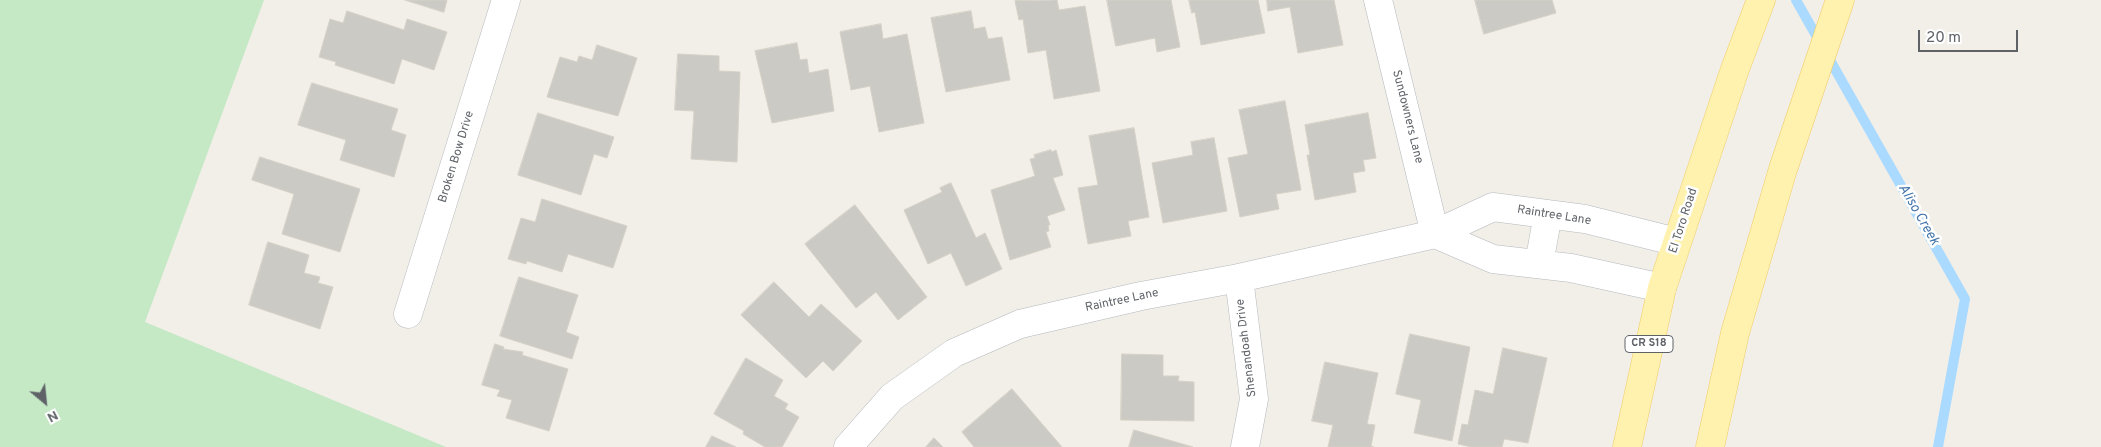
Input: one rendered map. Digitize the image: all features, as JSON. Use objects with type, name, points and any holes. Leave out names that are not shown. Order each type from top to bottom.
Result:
[{"type":"main road","name":"El Toro Road","points":[[1627,447],[1662,288],[1735,69],[1762,0]]},
{"type":"main road","points":[[1710,447],[1735,332],[1791,144],[1840,0]]},
{"type":"street","name":"Broken Bow Drive","points":[[408,314],[506,0]]},
{"type":"street","name":"Sundowners Lane","points":[[1378,0],[1435,234]]},
{"type":"street","name":"Raintree Lane","points":[[848,447],[892,397],[900,391],[954,353],[1020,324],[1141,296],[1239,278],[1435,234],[1493,207],[1586,220],[1677,242]]},
{"type":"street","points":[[1539,264],[1548,214]]},
{"type":"street","points":[[1435,234],[1493,259],[1571,268],[1662,288]]},
{"type":"street","name":"Shenandoah Drive","points":[[1239,278],[1254,399],[1245,447]]},
{"type":"green space","points":[[0,0],[264,0],[145,322],[446,447],[0,447]]},
{"type":"building","points":[[405,0],[447,0],[444,12]]},
{"type":"building","points":[[1057,0],[1059,10],[1085,6],[1100,91],[1054,99],[1046,50],[1028,53],[1023,19],[1019,20],[1015,1]]},
{"type":"building","points":[[1107,0],[1171,0],[1180,47],[1157,52],[1155,38],[1116,46]]},
{"type":"building","points":[[1189,0],[1258,0],[1265,33],[1201,45],[1195,12],[1192,13]]},
{"type":"building","points":[[1267,0],[1334,0],[1343,45],[1298,53],[1290,7],[1268,11]]},
{"type":"building","points":[[1475,0],[1552,0],[1556,13],[1484,34]]},
{"type":"building","points":[[347,11],[404,30],[407,19],[447,32],[434,70],[402,59],[394,84],[335,65],[336,62],[319,57],[330,19],[343,23]]},
{"type":"building","points":[[971,11],[974,29],[985,27],[988,39],[1002,37],[1010,80],[946,92],[931,18]]},
{"type":"building","points":[[881,24],[883,39],[907,34],[924,123],[879,132],[870,86],[851,90],[840,32]]},
{"type":"building","points":[[797,43],[800,60],[807,59],[809,73],[828,69],[834,111],[772,123],[755,51]]},
{"type":"building","points":[[597,45],[637,58],[618,116],[547,97],[560,57],[577,62],[579,56],[592,60]]},
{"type":"building","points":[[678,54],[719,56],[719,71],[740,72],[737,162],[691,159],[694,111],[675,110]]},
{"type":"building","points":[[312,83],[398,109],[391,130],[406,135],[394,177],[340,160],[346,140],[298,125]]},
{"type":"building","points":[[1285,101],[1301,190],[1276,194],[1279,209],[1240,217],[1228,158],[1248,154],[1239,110]]},
{"type":"building","points":[[538,113],[614,137],[607,158],[594,154],[581,195],[518,175]]},
{"type":"building","points":[[1368,113],[1376,158],[1363,160],[1365,171],[1353,173],[1356,192],[1315,200],[1307,155],[1310,155],[1305,125]]},
{"type":"building","points":[[1134,128],[1149,217],[1128,221],[1131,236],[1088,244],[1078,188],[1098,185],[1089,136]]},
{"type":"building","points":[[1214,138],[1227,211],[1163,223],[1152,163],[1193,155],[1191,142]]},
{"type":"building","points":[[1051,150],[1052,152],[1056,150],[1063,175],[1053,178],[1065,210],[1047,216],[1050,225],[1048,225],[1049,231],[1046,232],[1051,247],[1010,260],[991,190],[1035,176],[1030,159],[1035,158],[1034,155]]},
{"type":"building","points":[[260,157],[360,189],[340,252],[282,234],[294,194],[252,180]]},
{"type":"building","points":[[951,183],[976,238],[985,233],[1002,269],[966,286],[951,253],[928,264],[904,210],[942,192],[940,188]]},
{"type":"building","points":[[542,199],[627,226],[613,268],[568,254],[562,272],[527,261],[526,264],[508,259],[521,218],[535,222]]},
{"type":"building","points":[[855,205],[927,297],[898,320],[876,292],[856,308],[805,244]]},
{"type":"building","points":[[268,242],[309,255],[304,273],[320,277],[318,283],[333,287],[320,329],[249,305]]},
{"type":"building","points":[[519,277],[578,295],[566,332],[579,337],[572,359],[500,336]]},
{"type":"building","points":[[774,282],[809,317],[821,304],[862,341],[833,371],[823,361],[806,378],[741,315]]},
{"type":"building","points":[[1410,334],[1470,347],[1452,441],[1414,433],[1421,400],[1396,394]]},
{"type":"building","points":[[495,344],[504,347],[503,349],[523,352],[522,355],[568,369],[549,431],[506,418],[512,400],[497,396],[500,390],[482,385]]},
{"type":"building","points":[[1503,348],[1547,358],[1528,443],[1504,439],[1502,447],[1471,447],[1458,444],[1462,424],[1468,425],[1475,390],[1493,394]]},
{"type":"building","points":[[1122,354],[1163,355],[1163,376],[1179,376],[1178,381],[1194,382],[1194,421],[1121,420]]},
{"type":"building","points":[[746,358],[783,380],[774,396],[788,404],[785,409],[799,417],[782,447],[765,447],[743,434],[744,431],[714,414]]},
{"type":"building","points":[[1325,362],[1378,373],[1367,424],[1375,425],[1371,446],[1374,447],[1328,447],[1333,425],[1312,421]]},
{"type":"building","points":[[1012,389],[1062,447],[974,447],[962,432]]},
{"type":"building","points":[[1134,430],[1193,447],[1129,447]]},
{"type":"building","points":[[712,436],[736,447],[706,447]]},
{"type":"building","points":[[934,438],[943,447],[926,447]]},
{"type":"waterway","name":"Aliso Creek","points":[[1796,0],[1965,299],[1938,447]]}]
